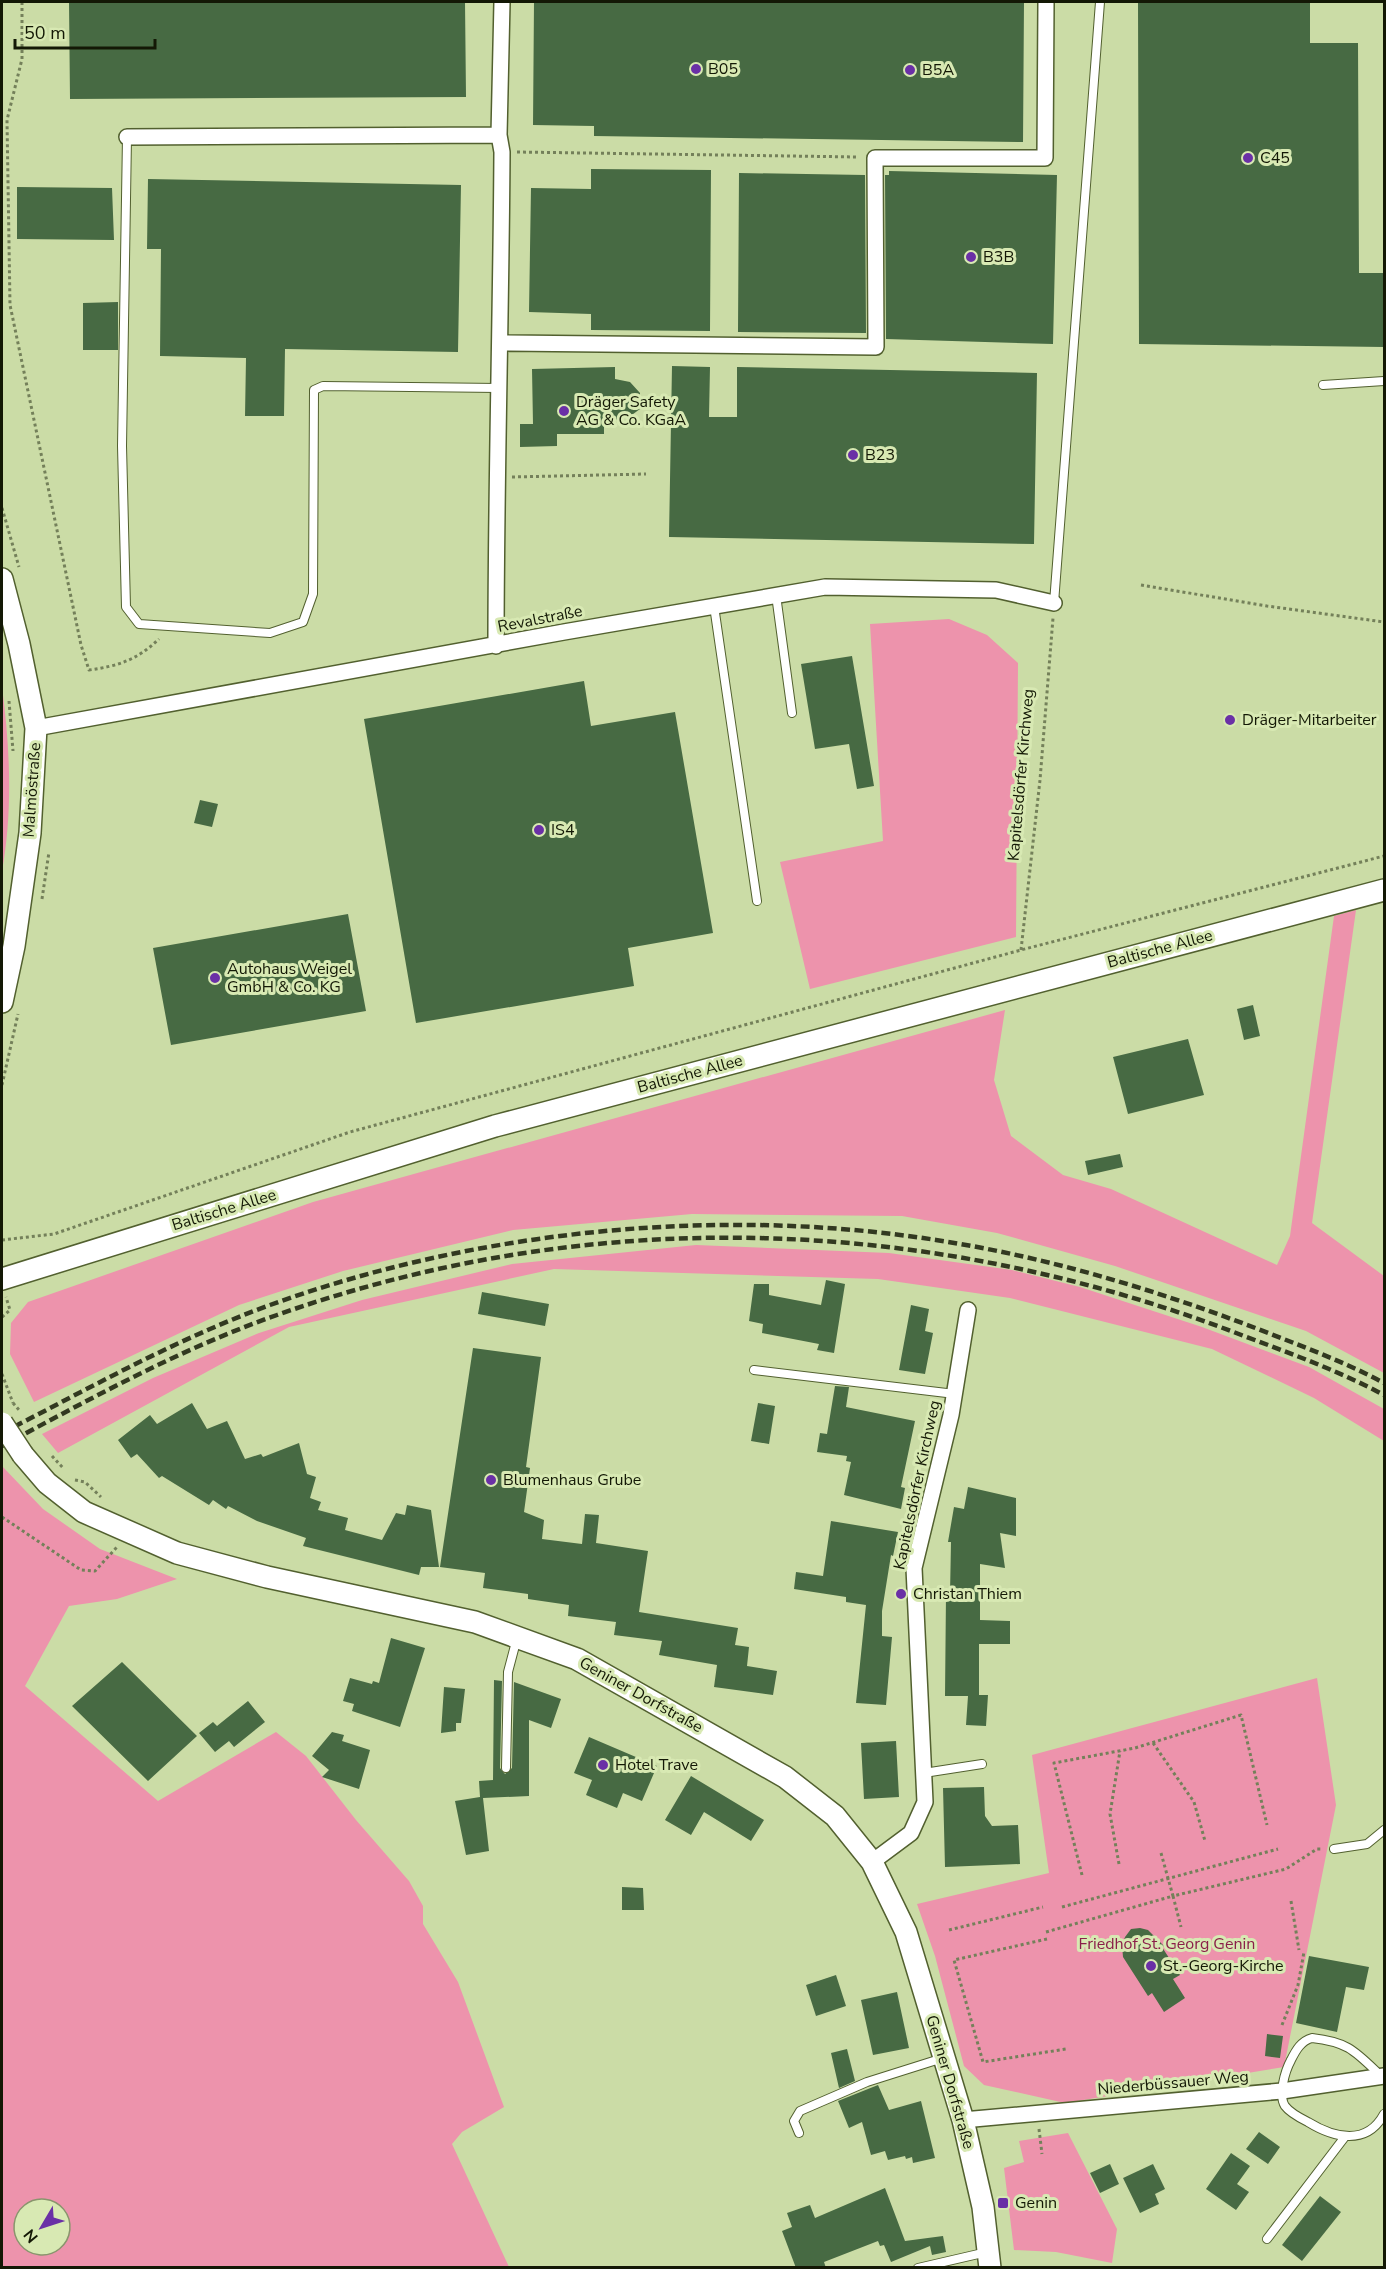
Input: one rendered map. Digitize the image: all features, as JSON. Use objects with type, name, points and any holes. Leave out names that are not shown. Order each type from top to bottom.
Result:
[{"type":"main road","name":"Malmöstraße","points":[[2,579],[19,644],[36,728],[30,833],[14,946],[2,1002]]},
{"type":"main road","name":"Baltische Allee","points":[[3,1286],[495,1126],[1384,890]]},
{"type":"main road","name":"Geniner Dorfstraße","points":[[2,1423],[23,1455],[46,1483],[84,1512],[177,1553],[267,1577],[476,1622],[577,1659],[785,1778],[834,1816],[872,1862],[906,1932],[963,2120],[977,2175],[989,2260]]},
{"type":"street","points":[[496,646],[497,477],[501,388],[502,152],[499,135],[502,2]]},
{"type":"street","points":[[501,343],[876,347],[875,158],[1045,158],[1046,2]]},
{"type":"street","points":[[127,137],[499,135]]},
{"type":"street","name":"Revalstraße","points":[[36,728],[825,587],[996,590],[1054,603]]},
{"type":"street","name":"Kapitelsdörfer Kirchweg","points":[[872,1862],[911,1833],[925,1802],[914,1568],[955,1394],[968,1310]]},
{"type":"street","name":"Niederbüssauer Weg","points":[[963,2120],[1282,2091],[1384,2078]]},
{"type":"lane","points":[[1054,603],[1100,2]]},
{"type":"lane","points":[[127,137],[122,446],[126,607],[139,624],[270,633],[303,622],[313,594],[314,390],[323,386],[501,388]]},
{"type":"lane","points":[[1323,385],[1384,381]]},
{"type":"lane","points":[[776,595],[792,713]]},
{"type":"lane","points":[[714,606],[758,901]]},
{"type":"lane","points":[[754,1370],[955,1394]]},
{"type":"lane","points":[[506,1768],[508,1672],[518,1637]]},
{"type":"lane","points":[[924,1773],[982,1764]]},
{"type":"lane","points":[[1334,1849],[1367,1844],[1384,1830]]},
{"type":"lane","points":[[1384,2078],[1351,2047],[1332,2040],[1312,2038],[1297,2048],[1289,2064],[1282,2091],[1284,2104],[1294,2114],[1322,2130],[1344,2138],[1366,2132],[1380,2122],[1384,2114]]},
{"type":"lane","points":[[799,2133],[794,2121],[800,2112],[867,2082],[943,2058]]},
{"type":"lane","points":[[1267,2239],[1344,2138]]},
{"type":"lane","points":[[918,2268],[989,2260]]},
{"type":"path","points":[[22,2],[22,59],[7,120],[10,305],[89,670],[126,663],[144,653],[174,626]]},
{"type":"path","points":[[502,152],[875,158]]},
{"type":"path","points":[[497,477],[645,474]]},
{"type":"path","points":[[1141,585],[1384,622]]},
{"type":"path","name":"Kapitelsdörfer Kirchweg","points":[[1021,950],[1040,780],[1054,603]]},
{"type":"path","points":[[8,698],[13,754]]},
{"type":"path","points":[[2,1240],[54,1234],[350,1132],[1021,950],[1384,856]]},
{"type":"path","points":[[2,1317],[10,1310],[3,1286]]},
{"type":"path","points":[[2,1374],[14,1403]]},
{"type":"path","points":[[50,1453],[65,1470]]},
{"type":"path","points":[[72,1479],[85,1482],[106,1501]]},
{"type":"path","points":[[2,1517],[81,1570],[94,1571],[116,1549]]},
{"type":"path","points":[[1082,1875],[1054,1762],[1153,1743],[1241,1715],[1267,1825]]},
{"type":"path","points":[[1153,1743],[1194,1802],[1205,1841]]},
{"type":"path","points":[[1119,1864],[1110,1814],[1120,1750]]},
{"type":"path","points":[[1062,1908],[1278,1849]]},
{"type":"path","points":[[1046,1932],[1173,1896],[1286,1869],[1317,1849],[1334,1849]]},
{"type":"path","points":[[1161,1853],[1180,1927]]},
{"type":"path","points":[[1291,1901],[1299,1950]]},
{"type":"path","points":[[949,1930],[1043,1908]]},
{"type":"path","points":[[1047,1939],[954,1960],[983,2062],[1066,2049]]},
{"type":"path","points":[[1282,2025],[1298,1986],[1304,1952]]},
{"type":"path","points":[[1037,2113],[1042,2154]]},
{"type":"green space","points":[[949,619],[987,635],[1018,663],[1016,937],[810,989],[780,862],[883,841],[870,624]]},
{"type":"green space","points":[[2,687],[7,733],[9,802],[2,871]]},
{"type":"green space","points":[[1356,910],[1312,1223],[1384,1276],[1384,1373],[1306,1331],[1115,1266],[997,1233],[902,1216],[692,1214],[513,1230],[343,1271],[239,1305],[34,1402],[10,1354],[11,1323],[28,1302],[313,1202],[1005,1010],[994,1080],[1011,1136],[1063,1175],[1111,1189],[1277,1265],[1290,1236],[1334,916]]},
{"type":"green space","points":[[696,1245],[889,1253],[1012,1270],[1080,1287],[1202,1327],[1309,1367],[1384,1409],[1384,1441],[1314,1398],[1212,1349],[1010,1298],[878,1279],[554,1269],[289,1327],[58,1453],[42,1434],[153,1378],[259,1333],[362,1300],[512,1264]]},
{"type":"green space","points":[[2,1466],[43,1509],[100,1549],[177,1579],[117,1599],[69,1606],[25,1686],[158,1801],[276,1732],[306,1756],[356,1820],[409,1881],[423,1906],[423,1924],[458,1982],[504,2107],[462,2132],[452,2144],[509,2267],[2,2267]]},
{"type":"green space","name":"Friedhof St. Georg Genin","points":[[1317,1678],[1336,1805],[1284,2067],[1065,2103],[984,2085],[964,2066],[935,1956],[917,1904],[1049,1873],[1032,1755]]},
{"type":"green space","points":[[1068,2133],[1117,2229],[1112,2263],[1056,2252],[1014,2250],[1004,2168],[1024,2162],[1019,2141]]},
{"type":"building","points":[[69,2],[465,2],[466,97],[70,99]]},
{"type":"building","points":[[534,2],[1024,2],[1023,142],[594,136],[594,126],[533,125]]},
{"type":"building","name":"C45","points":[[1138,2],[1310,2],[1310,43],[1358,43],[1359,273],[1384,273],[1384,347],[1139,344]]},
{"type":"building","points":[[591,169],[711,170],[710,331],[591,330],[591,314],[529,312],[531,188],[591,189]]},
{"type":"building","name":"B3B","points":[[889,171],[1057,175],[1053,344],[886,339],[885,175],[889,175]]},
{"type":"building","points":[[739,173],[865,175],[866,333],[738,332]]},
{"type":"building","points":[[148,179],[461,185],[458,352],[285,349],[284,416],[245,416],[246,358],[160,356],[161,249],[147,249]]},
{"type":"building","points":[[17,187],[112,188],[114,240],[17,239]]},
{"type":"building","points":[[118,302],[118,350],[83,350],[83,303]]},
{"type":"building","name":"B23","points":[[672,366],[710,367],[709,417],[737,417],[737,367],[1037,373],[1034,544],[669,537]]},
{"type":"building","points":[[615,367],[615,379],[630,382],[640,393],[640,409],[629,417],[604,422],[604,434],[557,434],[557,446],[520,447],[520,424],[533,424],[532,369]]},
{"type":"building","points":[[852,656],[874,786],[857,789],[849,744],[815,749],[801,664]]},
{"type":"building","name":"IS4","points":[[584,681],[591,726],[675,712],[713,933],[628,948],[634,986],[416,1023],[364,719]]},
{"type":"building","points":[[200,800],[218,804],[212,827],[194,823]]},
{"type":"building","points":[[348,914],[366,1011],[171,1045],[153,948]]},
{"type":"building","points":[[1253,1005],[1260,1036],[1244,1040],[1237,1009]]},
{"type":"building","points":[[1188,1039],[1204,1095],[1128,1114],[1113,1057]]},
{"type":"building","points":[[1120,1154],[1123,1167],[1088,1175],[1085,1161]]},
{"type":"building","points":[[826,1280],[845,1284],[834,1353],[817,1350],[819,1344],[762,1333],[763,1324],[749,1321],[754,1284],[769,1284],[769,1295],[821,1305]]},
{"type":"building","points":[[482,1292],[549,1304],[545,1326],[478,1314]]},
{"type":"building","points":[[911,1305],[929,1309],[925,1331],[933,1333],[925,1374],[899,1370]]},
{"type":"building","points":[[473,1348],[541,1357],[526,1467],[530,1468],[524,1512],[544,1520],[542,1539],[582,1544],[585,1514],[599,1515],[596,1543],[648,1551],[639,1612],[738,1628],[735,1645],[749,1647],[747,1666],[777,1671],[773,1695],[714,1687],[717,1665],[659,1655],[662,1641],[614,1635],[616,1622],[568,1616],[569,1605],[528,1599],[528,1594],[483,1588],[485,1573],[440,1567]]},
{"type":"building","points":[[835,1386],[849,1387],[846,1407],[915,1421],[901,1487],[905,1488],[901,1509],[844,1495],[851,1462],[846,1461],[847,1456],[817,1452],[820,1433],[827,1434]]},
{"type":"building","points":[[192,1403],[207,1429],[227,1421],[245,1459],[261,1454],[263,1457],[299,1443],[307,1474],[316,1477],[310,1498],[321,1502],[318,1510],[348,1518],[345,1530],[382,1540],[396,1513],[405,1515],[407,1505],[431,1510],[439,1567],[421,1567],[419,1575],[303,1546],[306,1538],[257,1521],[228,1506],[226,1509],[213,1500],[209,1505],[162,1476],[159,1478],[137,1454],[131,1458],[118,1440],[150,1415],[157,1424]]},
{"type":"building","points":[[758,1403],[775,1406],[769,1444],[751,1441]]},
{"type":"building","points":[[968,1487],[1016,1498],[1016,1536],[1000,1533],[1005,1568],[980,1564],[980,1620],[1010,1621],[1010,1644],[979,1644],[979,1695],[988,1695],[986,1726],[966,1725],[968,1696],[945,1696],[946,1594],[950,1594],[951,1542],[948,1542],[954,1507],[964,1509]]},
{"type":"building","points":[[831,1521],[898,1532],[893,1556],[891,1555],[882,1611],[882,1636],[892,1637],[886,1705],[856,1703],[866,1605],[846,1602],[846,1597],[794,1589],[796,1572],[823,1576]]},
{"type":"building","points":[[391,1638],[425,1648],[400,1727],[352,1711],[354,1704],[343,1701],[350,1678],[372,1684],[373,1681],[379,1683]]},
{"type":"building","points":[[122,1662],[197,1736],[148,1781],[72,1706]]},
{"type":"building","points":[[494,1680],[502,1681],[500,1768],[505,1774],[512,1768],[514,1682],[561,1699],[551,1728],[529,1720],[529,1796],[483,1798],[489,1851],[466,1855],[455,1801],[480,1797],[479,1781],[493,1780]]},
{"type":"building","points":[[444,1687],[465,1689],[461,1723],[456,1723],[456,1731],[441,1733]]},
{"type":"building","points":[[248,1701],[265,1722],[234,1747],[229,1741],[215,1752],[199,1733],[213,1722],[217,1726]]},
{"type":"building","points":[[332,1732],[344,1735],[342,1741],[370,1750],[359,1789],[322,1777],[329,1770],[312,1756]]},
{"type":"building","points":[[589,1737],[657,1766],[642,1801],[623,1793],[617,1808],[586,1795],[592,1780],[574,1773]]},
{"type":"building","points":[[896,1741],[899,1797],[864,1799],[861,1743]]},
{"type":"building","points":[[691,1776],[764,1820],[751,1841],[704,1812],[691,1835],[665,1820]]},
{"type":"building","points":[[984,1787],[985,1816],[992,1826],[1018,1825],[1020,1864],[945,1867],[943,1788]]},
{"type":"building","points":[[622,1887],[643,1888],[644,1910],[622,1910]]},
{"type":"building","name":"St.-Georg-Kirche","points":[[1131,1929],[1148,1930],[1164,1946],[1162,1947],[1180,1975],[1173,1979],[1185,1998],[1164,2012],[1152,1993],[1148,1996],[1123,1957],[1122,1945],[1125,1937]]},
{"type":"building","points":[[1309,1956],[1369,1967],[1364,1990],[1346,1987],[1337,2032],[1296,2023]]},
{"type":"building","points":[[836,1975],[846,2006],[816,2016],[806,1985]]},
{"type":"building","points":[[897,1992],[909,2048],[873,2055],[861,2000]]},
{"type":"building","points":[[1267,2034],[1283,2036],[1280,2058],[1265,2056]]},
{"type":"building","points":[[847,2049],[855,2081],[839,2088],[831,2053]]},
{"type":"building","points":[[878,2085],[889,2110],[921,2101],[935,2158],[913,2163],[912,2157],[906,2159],[905,2156],[888,2160],[885,2151],[871,2155],[862,2122],[849,2128],[838,2101]]},
{"type":"building","points":[[1259,2132],[1280,2147],[1268,2164],[1246,2149]]},
{"type":"building","points":[[1231,2153],[1250,2166],[1237,2184],[1249,2192],[1236,2210],[1206,2189]]},
{"type":"building","points":[[1110,2164],[1119,2184],[1100,2193],[1090,2173]]},
{"type":"building","points":[[1153,2164],[1165,2189],[1155,2194],[1159,2204],[1140,2213],[1123,2178]]},
{"type":"building","points":[[885,2188],[905,2241],[943,2236],[946,2252],[932,2255],[930,2246],[891,2262],[884,2245],[880,2246],[878,2241],[824,2262],[826,2268],[796,2268],[782,2231],[792,2227],[787,2213],[810,2205],[815,2218]]},
{"type":"building","points":[[1320,2196],[1341,2212],[1302,2261],[1282,2245]]},
{"type":"railway","points":[[2,1433],[200,1333],[270,1305],[349,1279],[431,1258],[514,1243],[599,1232],[684,1226],[770,1225],[854,1230],[936,1240],[1018,1255],[1099,1276],[1219,1314],[1322,1354],[1384,1383]]},
{"type":"railway","points":[[2,1446],[171,1359],[277,1315],[397,1279],[518,1254],[640,1241],[762,1238],[885,1247],[1006,1266],[1126,1296],[1244,1336],[1298,1356],[1384,1395]]},
{"type":"place","name":"B05","points":[[696,69]]},
{"type":"place","name":"B5A","points":[[910,70]]},
{"type":"place","name":"C45","points":[[1248,158]]},
{"type":"place","name":"B3B","points":[[971,257]]},
{"type":"place","name":"Dräger Safety AG & Co. KGaA","points":[[564,411]]},
{"type":"place","name":"B23","points":[[853,455]]},
{"type":"place","name":"Dräger-Mitarbeiter","points":[[1230,720]]},
{"type":"place","name":"IS4","points":[[539,830]]},
{"type":"place","name":"Autohaus Weigel GmbH & Co. KG","points":[[215,978]]},
{"type":"place","name":"Blumenhaus Grube","points":[[491,1480]]},
{"type":"place","name":"Christan Thiem","points":[[901,1594]]},
{"type":"place","name":"Hotel Trave","points":[[603,1765]]},
{"type":"place","name":"St.-Georg-Kirche","points":[[1151,1966]]},
{"type":"place","name":"Genin","points":[[1003,2203]]}]
